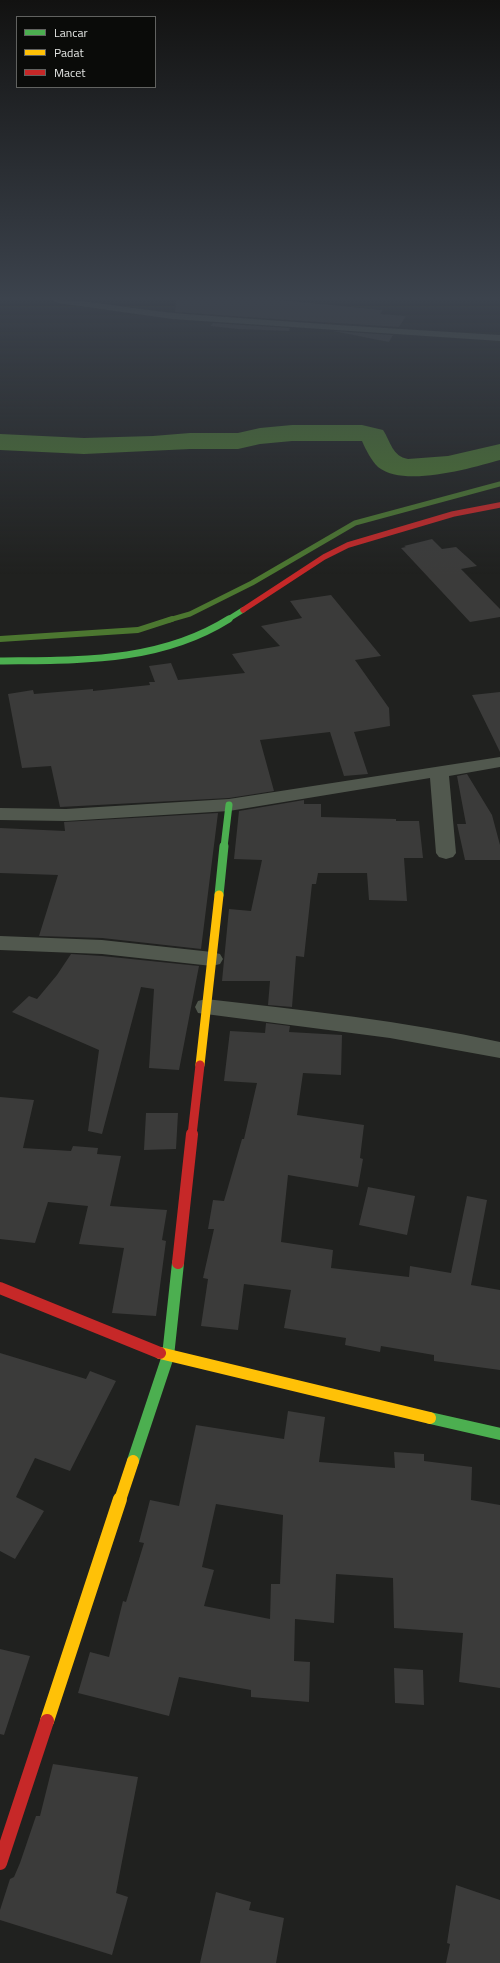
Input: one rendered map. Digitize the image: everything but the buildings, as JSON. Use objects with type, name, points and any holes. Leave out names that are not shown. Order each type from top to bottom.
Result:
[{"type":"street","points":[[0,661],[114,658],[145,652],[190,640],[237,614],[324,557],[348,545],[453,514],[500,505]]},
{"type":"street","points":[[0,814],[66,815],[229,805],[500,762]]},
{"type":"street","points":[[439,771],[446,853]]},
{"type":"street","points":[[0,1863],[168,1356],[229,805]]},
{"type":"street","points":[[0,943],[102,947],[212,959]]},
{"type":"street","points":[[206,1007],[343,1022],[457,1040],[500,1050]]},
{"type":"street","points":[[0,1288],[168,1356],[500,1434]]},
{"type":"waterway","points":[[0,442],[84,446],[153,444],[190,441],[238,441],[260,436],[292,433],[362,433],[374,436],[382,454],[388,461],[396,465],[408,467],[434,467],[475,459],[500,452]]},
{"type":"waterway","points":[[169,620],[190,614],[252,583],[355,523],[500,484]]},
{"type":"waterway","points":[[0,639],[138,630],[172,619]]},
{"type":"traffic: fast","points":[[0,661],[96,659],[144,653],[167,648],[197,637],[243,610]]},
{"type":"traffic: fast","points":[[219,895],[229,805]]},
{"type":"traffic: fast","points":[[133,1461],[168,1356],[178,1263]]},
{"type":"traffic: fast","points":[[430,1418],[500,1434]]},
{"type":"traffic: slow","points":[[200,1065],[219,895]]},
{"type":"traffic: slow","points":[[160,1353],[430,1418]]},
{"type":"traffic: slow","points":[[47,1721],[133,1461]]},
{"type":"traffic: jam","points":[[243,610],[324,557],[348,545],[453,514],[500,505]]},
{"type":"traffic: jam","points":[[178,1263],[200,1065]]},
{"type":"traffic: jam","points":[[0,1288],[160,1353]]},
{"type":"traffic: jam","points":[[0,1863],[47,1721]]}]
